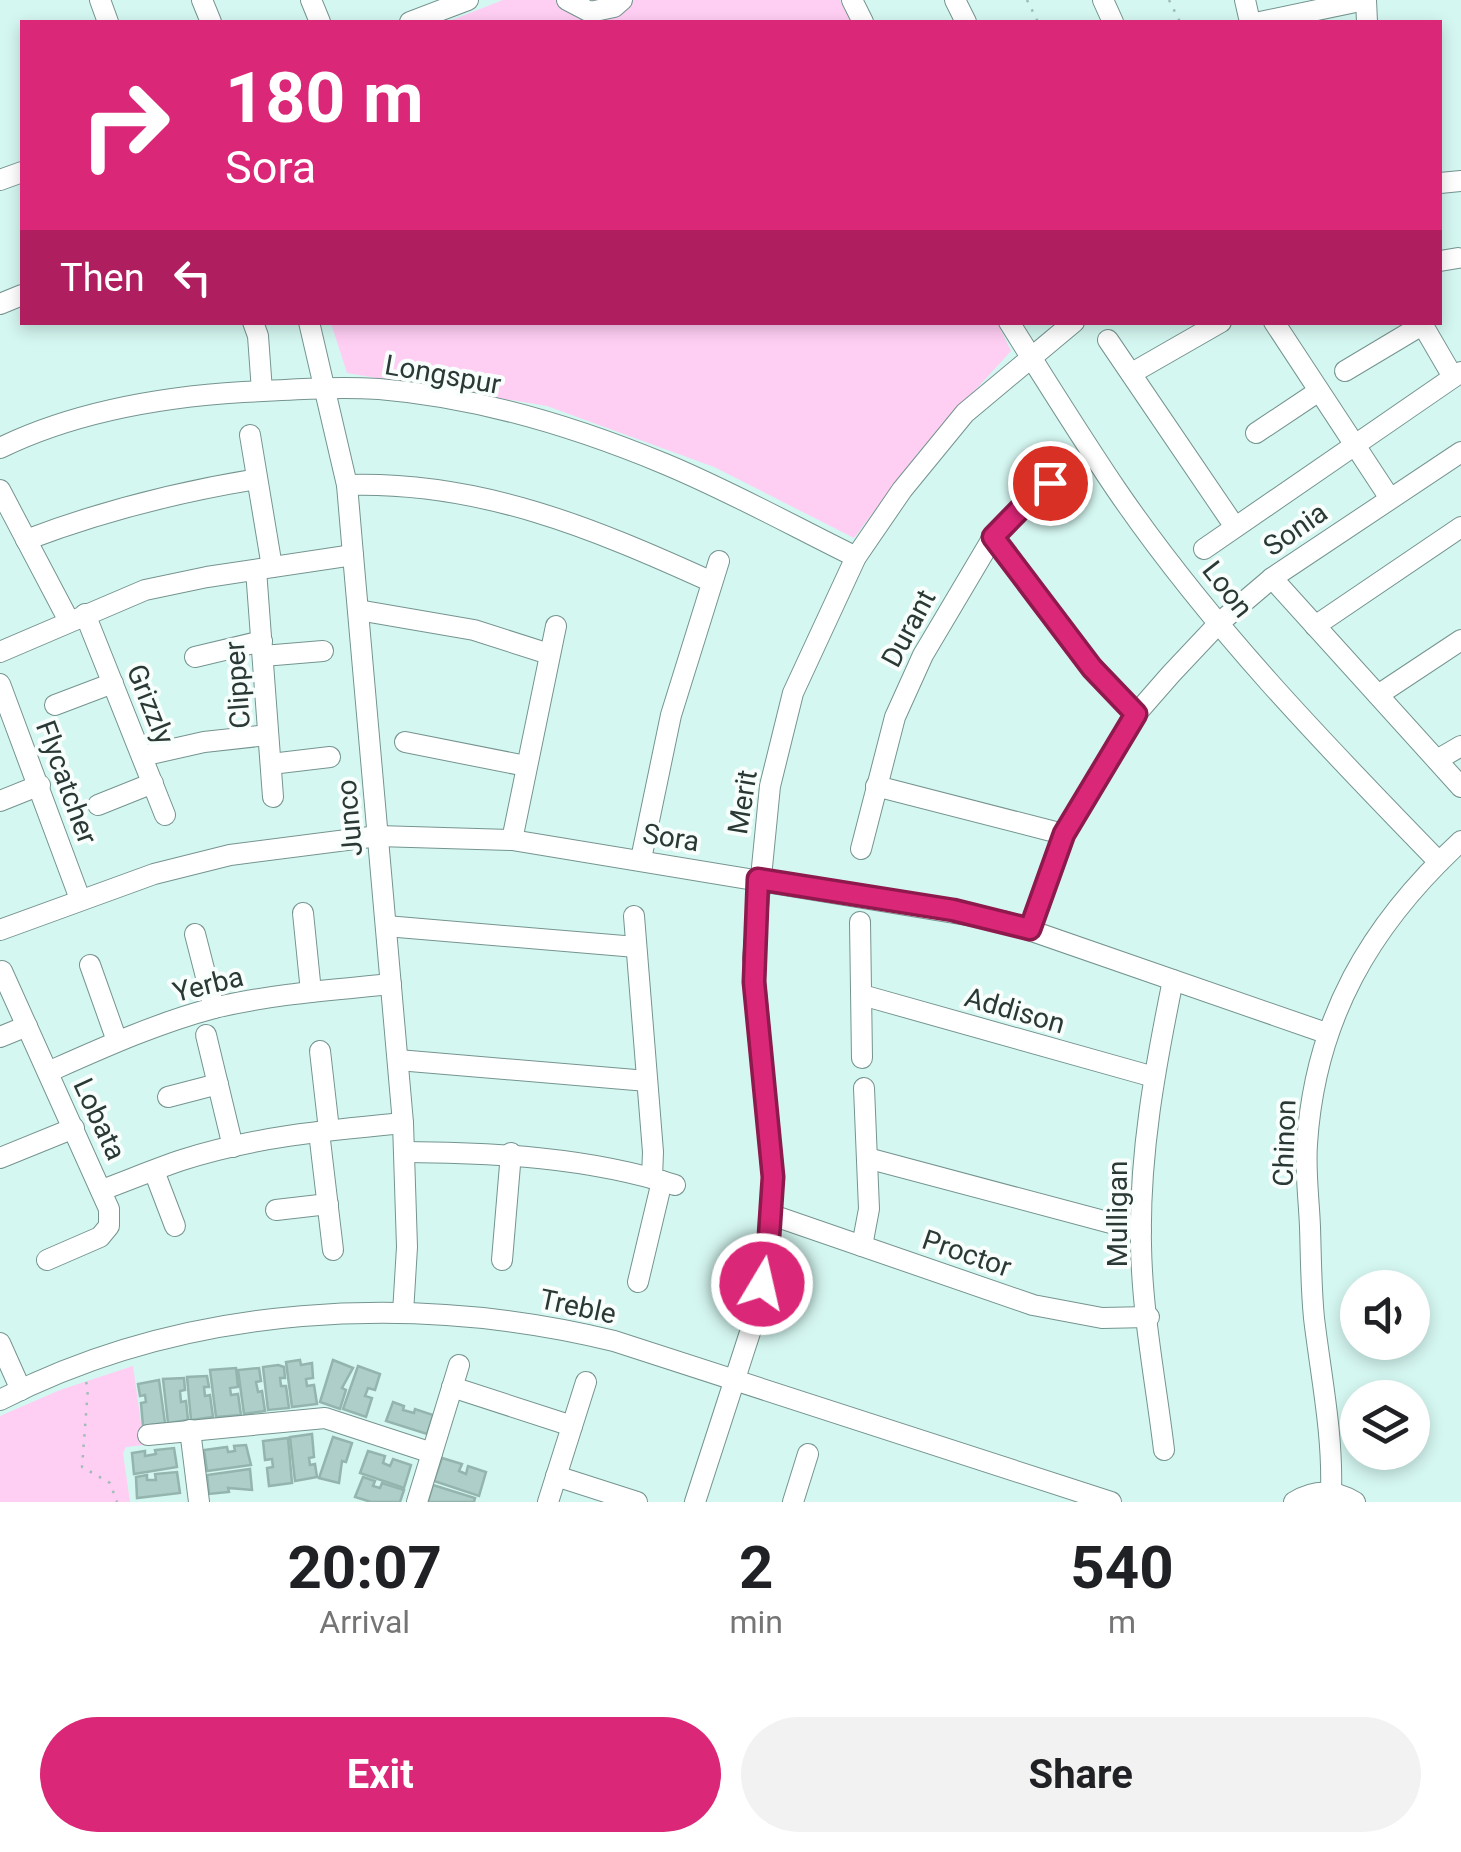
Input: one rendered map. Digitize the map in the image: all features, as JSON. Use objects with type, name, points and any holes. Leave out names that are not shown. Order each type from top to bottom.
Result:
[{"type":"street","points":[[414,20],[438,6],[468,0]]},
{"type":"street","points":[[566,0],[590,12],[614,7],[622,0]]},
{"type":"street","points":[[1270,20],[1366,0]]},
{"type":"street","points":[[254,325],[262,391]]},
{"type":"street","name":"Junco","points":[[309,325],[346,485],[354,555],[405,1152],[407,1247],[402,1312]]},
{"type":"street","name":"Loon","points":[[1011,325],[1117,491],[1219,623],[1284,702],[1439,862]]},
{"type":"street","name":"Merit","points":[[695,1502],[755,1317],[772,1215],[773,1177],[753,958],[770,786],[793,693],[856,557],[902,490],[965,413],[1070,325]]},
{"type":"street","points":[[1132,373],[1216,325]]},
{"type":"street","points":[[1276,325],[1389,498]]},
{"type":"street","points":[[1345,371],[1420,325]]},
{"type":"street","points":[[1204,549],[1457,375],[1423,325]]},
{"type":"street","points":[[1108,340],[1235,527]]},
{"type":"street","name":"Longspur","points":[[0,448],[31,433],[107,411],[206,394],[326,388],[381,390],[465,402],[565,428],[666,464],[856,557]]},
{"type":"street","points":[[1256,433],[1319,391]]},
{"type":"street","name":"Clipper","points":[[250,435],[264,568],[262,649],[273,797]]},
{"type":"street","name":"Sonia","points":[[1030,929],[1064,834],[1136,714],[1219,623],[1272,578],[1461,452]]},
{"type":"street","name":"Durant","points":[[861,849],[895,717],[923,655],[993,537],[1032,497],[1068,470]]},
{"type":"street","points":[[26,540],[88,516],[178,492],[257,479]]},
{"type":"street","points":[[346,485],[390,484],[471,494],[552,514],[716,571],[671,715],[641,860]]},
{"type":"street","name":"Grizzly","points":[[0,490],[113,683],[165,815]]},
{"type":"street","points":[[1315,626],[1461,527]]},
{"type":"street","points":[[993,537],[1092,668],[1136,714]]},
{"type":"street","points":[[0,652],[145,590],[354,555]]},
{"type":"street","points":[[1272,578],[1461,787]]},
{"type":"street","points":[[358,610],[474,630],[548,654]]},
{"type":"street","points":[[512,840],[556,626]]},
{"type":"street","points":[[1378,696],[1461,640]]},
{"type":"street","points":[[196,656],[262,649],[323,651]]},
{"type":"street","points":[[56,704],[113,683]]},
{"type":"street","name":"Flycatcher","points":[[0,684],[80,899]]},
{"type":"street","points":[[142,756],[204,742],[268,735]]},
{"type":"street","points":[[405,742],[526,766]]},
{"type":"street","points":[[1437,760],[1461,746]]},
{"type":"street","points":[[270,764],[330,757]]},
{"type":"street","points":[[98,805],[153,783]]},
{"type":"street","points":[[0,801],[40,785]]},
{"type":"street","points":[[876,786],[1064,834]]},
{"type":"street","name":"Sora","points":[[0,930],[154,874],[230,855],[378,836],[512,840],[953,910],[1030,929],[1326,1033]]},
{"type":"street","name":"Chinon","points":[[1332,1492],[1333,1450],[1314,1314],[1306,1148],[1312,1093],[1326,1033],[1368,946],[1461,841]]},
{"type":"street","points":[[302,913],[311,992]]},
{"type":"street","points":[[634,916],[647,1081],[663,1181],[638,1282]]},
{"type":"street","points":[[860,922],[862,1058]]},
{"type":"street","points":[[386,926],[636,948]]},
{"type":"street","points":[[195,934],[214,1008]]},
{"type":"street","points":[[90,965],[117,1041]]},
{"type":"street","name":"Lobata","points":[[2,971],[110,1209],[109,1226],[100,1238],[46,1260]]},
{"type":"street","name":"Mulligan","points":[[1164,1450],[1141,1231],[1142,1181],[1154,1077],[1173,980]]},
{"type":"street","name":"Yerba","points":[[48,1072],[117,1041],[214,1008],[391,984]]},
{"type":"street","name":"Addison","points":[[862,995],[1154,1077]]},
{"type":"street","points":[[0,1038],[27,1026]]},
{"type":"street","points":[[206,1035],[232,1147]]},
{"type":"street","points":[[320,1051],[333,1250]]},
{"type":"street","points":[[398,1060],[647,1081]]},
{"type":"street","points":[[168,1097],[218,1084]]},
{"type":"street","points":[[862,1246],[869,1209],[864,1088]]},
{"type":"street","points":[[102,1190],[232,1147],[324,1131],[403,1123]]},
{"type":"street","points":[[0,1158],[74,1128]]},
{"type":"street","points":[[405,1152],[511,1153],[663,1181]]},
{"type":"street","points":[[502,1260],[511,1153]]},
{"type":"street","points":[[867,1158],[1141,1231]]},
{"type":"street","points":[[154,1171],[175,1226]]},
{"type":"street","points":[[276,1210],[328,1204]]},
{"type":"street","name":"Proctor","points":[[772,1215],[1070,1314],[1148,1317]]},
{"type":"street","name":"Treble","points":[[0,1400],[134,1347],[192,1333],[317,1315],[402,1312],[551,1326],[676,1359],[1111,1502]]},
{"type":"street","points":[[0,1343],[21,1390]]},
{"type":"street","points":[[417,1502],[459,1365]]},
{"type":"street","points":[[548,1502],[586,1382]]},
{"type":"street","points":[[452,1387],[572,1426]]},
{"type":"street","points":[[148,1435],[325,1418],[432,1453]]},
{"type":"street","points":[[190,1430],[199,1502]]},
{"type":"street","points":[[794,1502],[808,1454]]},
{"type":"street","points":[[556,1476],[637,1502]]},
{"type":"street","points":[[1294,1502],[1306,1495],[1332,1492],[1355,1502]]},
{"type":"path","points":[[80,1366],[88,1388],[82,1467],[110,1483],[117,1502]]},
{"type":"shaded area","points":[[503,0],[840,0],[850,20],[452,20]]},
{"type":"shaded area","points":[[332,325],[998,325],[1011,351],[918,453],[854,538],[714,467],[547,406],[347,373]]},
{"type":"shaded area","points":[[133,1366],[144,1445],[126,1447],[123,1453],[130,1502],[0,1502],[0,1416],[60,1390]]},
{"type":"building","points":[[300,1360],[301,1365],[312,1363],[313,1378],[306,1379],[307,1386],[314,1385],[317,1404],[292,1407],[286,1362]]},
{"type":"building","points":[[333,1360],[353,1368],[342,1388],[346,1390],[340,1409],[320,1402]]},
{"type":"building","points":[[358,1366],[380,1374],[375,1390],[368,1388],[365,1396],[372,1398],[366,1417],[343,1409]]},
{"type":"building","points":[[263,1367],[284,1367],[285,1378],[280,1378],[281,1386],[286,1386],[289,1408],[268,1410]]},
{"type":"building","points":[[236,1368],[238,1387],[230,1388],[231,1395],[238,1394],[241,1415],[216,1417],[210,1370]]},
{"type":"building","points":[[259,1368],[261,1381],[256,1382],[258,1392],[262,1391],[265,1411],[244,1414],[238,1370]]},
{"type":"building","points":[[207,1376],[209,1387],[204,1387],[205,1396],[210,1395],[213,1417],[191,1420],[187,1377]]},
{"type":"building","points":[[184,1378],[181,1402],[186,1401],[188,1420],[168,1423],[163,1379]]},
{"type":"building","points":[[159,1380],[165,1423],[143,1426],[141,1403],[146,1402],[145,1395],[140,1396],[138,1384]]},
{"type":"building","points":[[393,1402],[404,1406],[403,1410],[433,1415],[427,1434],[386,1421]]},
{"type":"building","points":[[312,1434],[314,1457],[309,1458],[310,1465],[315,1464],[317,1477],[295,1481],[290,1437]]},
{"type":"building","points":[[333,1437],[352,1443],[346,1462],[342,1461],[339,1483],[319,1478]]},
{"type":"building","points":[[288,1438],[292,1483],[269,1486],[267,1468],[273,1467],[272,1459],[265,1460],[263,1441]]},
{"type":"building","points":[[246,1445],[251,1465],[207,1471],[204,1450],[227,1447],[228,1452],[235,1451],[234,1446]]},
{"type":"building","points":[[174,1448],[177,1467],[134,1474],[132,1453],[145,1451],[145,1456],[156,1454],[155,1450]]},
{"type":"building","points":[[368,1451],[385,1456],[383,1463],[390,1466],[393,1459],[411,1465],[404,1488],[360,1473]]},
{"type":"building","points":[[442,1458],[462,1464],[459,1471],[466,1474],[468,1466],[486,1472],[479,1496],[434,1481]]},
{"type":"building","points":[[250,1469],[252,1490],[228,1488],[229,1492],[209,1494],[207,1475]]},
{"type":"building","points":[[177,1472],[180,1493],[137,1498],[136,1477],[147,1475],[147,1480],[156,1480],[155,1474]]},
{"type":"building","points":[[363,1477],[375,1481],[373,1486],[380,1488],[382,1483],[404,1490],[400,1502],[371,1502],[355,1497]]},
{"type":"building","points":[[433,1485],[475,1498],[474,1502],[428,1502]]},
{"type":"route","points":[[762,1284],[773,1177],[755,1006],[753,958],[758,879],[953,910],[1030,929],[1064,834],[1136,714],[1092,668],[993,537],[1050,483]]}]
